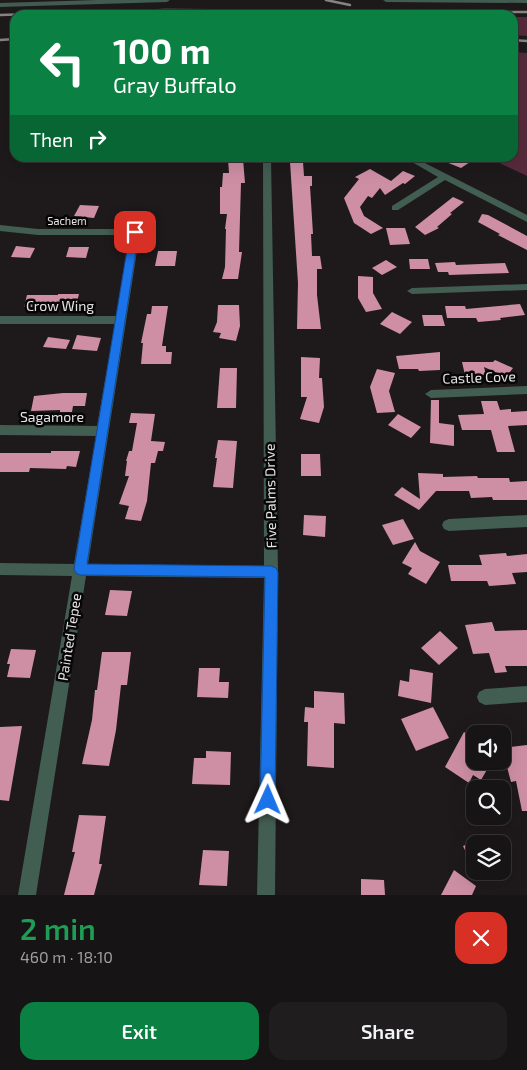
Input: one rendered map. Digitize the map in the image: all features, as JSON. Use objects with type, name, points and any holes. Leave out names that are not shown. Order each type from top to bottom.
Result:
[{"type":"street","points":[[0,5],[167,0]]},
{"type":"street","points":[[386,0],[527,1]]},
{"type":"street","name":"Five Palms Drive","points":[[266,895],[271,572],[267,162]]},
{"type":"street","points":[[417,162],[527,219]]},
{"type":"street","points":[[395,208],[445,176]]},
{"type":"street","name":"Sachem","points":[[0,228],[38,232],[135,232]]},
{"type":"street","name":"Painted Tepee","points":[[27,895],[135,232]]},
{"type":"street","points":[[412,291],[527,287]]},
{"type":"street","name":"Crow Wing","points":[[0,320],[120,320]]},
{"type":"street","name":"Castle Cove","points":[[431,394],[527,390]]},
{"type":"street","name":"Sagamore","points":[[0,430],[104,431]]},
{"type":"street","points":[[449,524],[527,521]]},
{"type":"street","points":[[0,569],[271,572]]},
{"type":"street","points":[[485,697],[527,694]]},
{"type":"shaded area","points":[[518,17],[527,17],[527,36],[518,35]]},
{"type":"shaded area","points":[[518,52],[527,53],[527,176],[497,162],[518,162]]},
{"type":"building","points":[[228,162],[243,162],[245,183],[241,183],[239,252],[242,252],[238,279],[222,279],[225,267],[227,214],[220,214],[220,187],[222,187],[223,173],[229,173]]},
{"type":"building","points":[[290,162],[303,162],[304,176],[312,176],[312,186],[310,186],[313,234],[311,234],[312,256],[320,256],[322,269],[317,269],[317,295],[321,329],[297,329],[298,283]]},
{"type":"building","points":[[446,162],[470,162],[461,168]]},
{"type":"building","points":[[370,169],[391,181],[403,171],[415,176],[385,195],[380,188],[372,198],[368,196],[360,207],[364,216],[383,228],[371,234],[354,223],[344,198],[359,179],[355,177]]},
{"type":"building","points":[[453,197],[464,202],[450,213],[452,214],[437,227],[439,228],[425,235],[415,227]]},
{"type":"building","points":[[80,205],[99,206],[94,218],[74,216]]},
{"type":"building","points":[[482,214],[488,215],[527,236],[527,250],[478,222]]},
{"type":"building","points":[[386,228],[405,228],[410,244],[390,245]]},
{"type":"building","points":[[16,246],[35,248],[30,258],[11,257]]},
{"type":"building","points":[[69,247],[89,247],[86,258],[66,257]]},
{"type":"building","points":[[158,251],[177,251],[175,266],[155,266]]},
{"type":"building","points":[[409,259],[428,259],[430,269],[410,269]]},
{"type":"building","points":[[386,260],[397,267],[382,275],[372,268]]},
{"type":"building","points":[[455,262],[456,265],[505,263],[509,273],[449,275],[448,272],[438,272],[435,263]]},
{"type":"building","points":[[358,276],[373,277],[373,293],[382,309],[366,312],[358,298]]},
{"type":"building","points":[[79,294],[76,306],[24,307],[27,295]]},
{"type":"building","points":[[520,304],[525,315],[478,322],[476,318],[447,318],[445,306],[465,306],[466,309]]},
{"type":"building","points":[[218,305],[239,305],[240,326],[236,341],[219,338],[221,333],[213,332],[217,322]]},
{"type":"building","points":[[152,306],[168,306],[162,346],[166,346],[166,352],[172,352],[171,364],[141,364],[143,343],[141,343],[147,314],[151,314]]},
{"type":"building","points":[[392,312],[412,322],[400,334],[380,324]]},
{"type":"building","points":[[422,315],[442,315],[445,326],[424,326]]},
{"type":"building","points":[[77,335],[101,338],[97,351],[72,349]]},
{"type":"building","points":[[48,337],[70,340],[66,349],[43,347]]},
{"type":"building","points":[[440,352],[440,370],[419,371],[418,369],[399,369],[396,356]]},
{"type":"building","points":[[301,357],[320,358],[319,378],[322,378],[324,407],[319,423],[300,419],[307,397],[301,397]]},
{"type":"building","points":[[495,360],[513,368],[506,377],[484,367],[486,375],[465,375],[462,362],[493,362]]},
{"type":"building","points":[[220,368],[237,368],[236,408],[217,408]]},
{"type":"building","points":[[377,369],[395,373],[389,391],[395,412],[377,413],[370,387]]},
{"type":"building","points":[[87,393],[85,406],[73,406],[72,412],[60,412],[60,410],[31,411],[34,396]]},
{"type":"building","points":[[431,400],[439,400],[439,423],[454,425],[454,446],[430,443]]},
{"type":"building","points":[[481,401],[497,401],[500,410],[511,409],[511,412],[527,411],[527,425],[508,426],[515,452],[497,452],[491,430],[462,430],[458,415],[484,414]]},
{"type":"building","points":[[131,413],[155,414],[151,441],[165,442],[163,451],[158,451],[155,463],[151,463],[147,501],[141,521],[125,519],[129,506],[119,504],[129,476],[125,476],[126,461],[129,451],[132,451],[137,423],[129,423]]},
{"type":"building","points":[[398,414],[421,427],[411,438],[388,425]]},
{"type":"building","points":[[218,440],[237,441],[233,488],[213,487]]},
{"type":"building","points":[[51,451],[80,451],[76,467],[67,466],[66,469],[30,468],[29,472],[0,472],[0,453],[51,453]]},
{"type":"building","points":[[301,454],[320,454],[321,476],[301,476]]},
{"type":"building","points":[[418,473],[443,474],[443,477],[477,476],[478,478],[509,478],[510,482],[527,481],[527,500],[493,500],[492,497],[471,498],[469,491],[436,491],[419,510],[394,495],[402,487],[420,499]]},
{"type":"building","points":[[304,515],[326,516],[325,537],[303,535]]},
{"type":"building","points":[[403,519],[414,539],[393,545],[382,525]]},
{"type":"building","points":[[415,542],[420,551],[440,562],[426,584],[408,574],[412,568],[402,563]]},
{"type":"building","points":[[506,553],[507,556],[527,554],[527,572],[512,573],[516,584],[489,586],[487,581],[451,581],[448,565],[482,565],[479,555]]},
{"type":"building","points":[[110,590],[132,591],[127,616],[105,615]]},
{"type":"building","points":[[492,622],[495,631],[527,630],[527,666],[505,666],[507,672],[495,673],[489,653],[473,654],[465,625]]},
{"type":"building","points":[[440,631],[458,648],[439,665],[421,648]]},
{"type":"building","points":[[11,649],[36,650],[30,678],[7,677],[10,664],[7,664]]},
{"type":"building","points":[[102,652],[131,652],[127,685],[121,685],[116,730],[109,766],[82,764],[92,720]]},
{"type":"building","points":[[199,668],[220,668],[219,682],[229,682],[228,698],[197,697]]},
{"type":"building","points":[[410,669],[433,673],[431,703],[398,696],[400,680],[409,682]]},
{"type":"building","points":[[314,691],[344,693],[345,724],[334,723],[334,768],[307,766],[308,722],[304,722],[305,707],[314,708]]},
{"type":"building","points":[[433,707],[449,738],[416,751],[401,719]]},
{"type":"building","points":[[22,726],[9,801],[0,800],[0,727]]},
{"type":"building","points":[[464,732],[466,733],[466,770],[487,770],[481,780],[473,775],[470,780],[466,781],[445,767]]},
{"type":"building","points":[[527,745],[527,811],[522,811],[516,781],[511,782],[508,770],[511,770],[511,747]]},
{"type":"building","points":[[206,751],[231,752],[230,785],[192,784],[194,758],[206,758]]},
{"type":"building","points":[[79,815],[106,816],[99,864],[102,864],[94,895],[64,895],[75,852],[72,852]]},
{"type":"building","points":[[203,850],[229,851],[227,886],[199,885]]},
{"type":"building","points":[[454,870],[476,886],[472,895],[441,895]]},
{"type":"building","points":[[361,879],[384,880],[385,895],[361,895]]},
{"type":"railway","points":[[326,0],[350,5]]},
{"type":"railway","points":[[518,12],[527,12]]},
{"type":"railway","points":[[0,15],[10,15]]},
{"type":"railway","points":[[0,40],[10,39]]},
{"type":"railway","points":[[518,40],[527,41]]},
{"type":"route","points":[[135,232],[80,569],[271,572],[268,800]]}]
